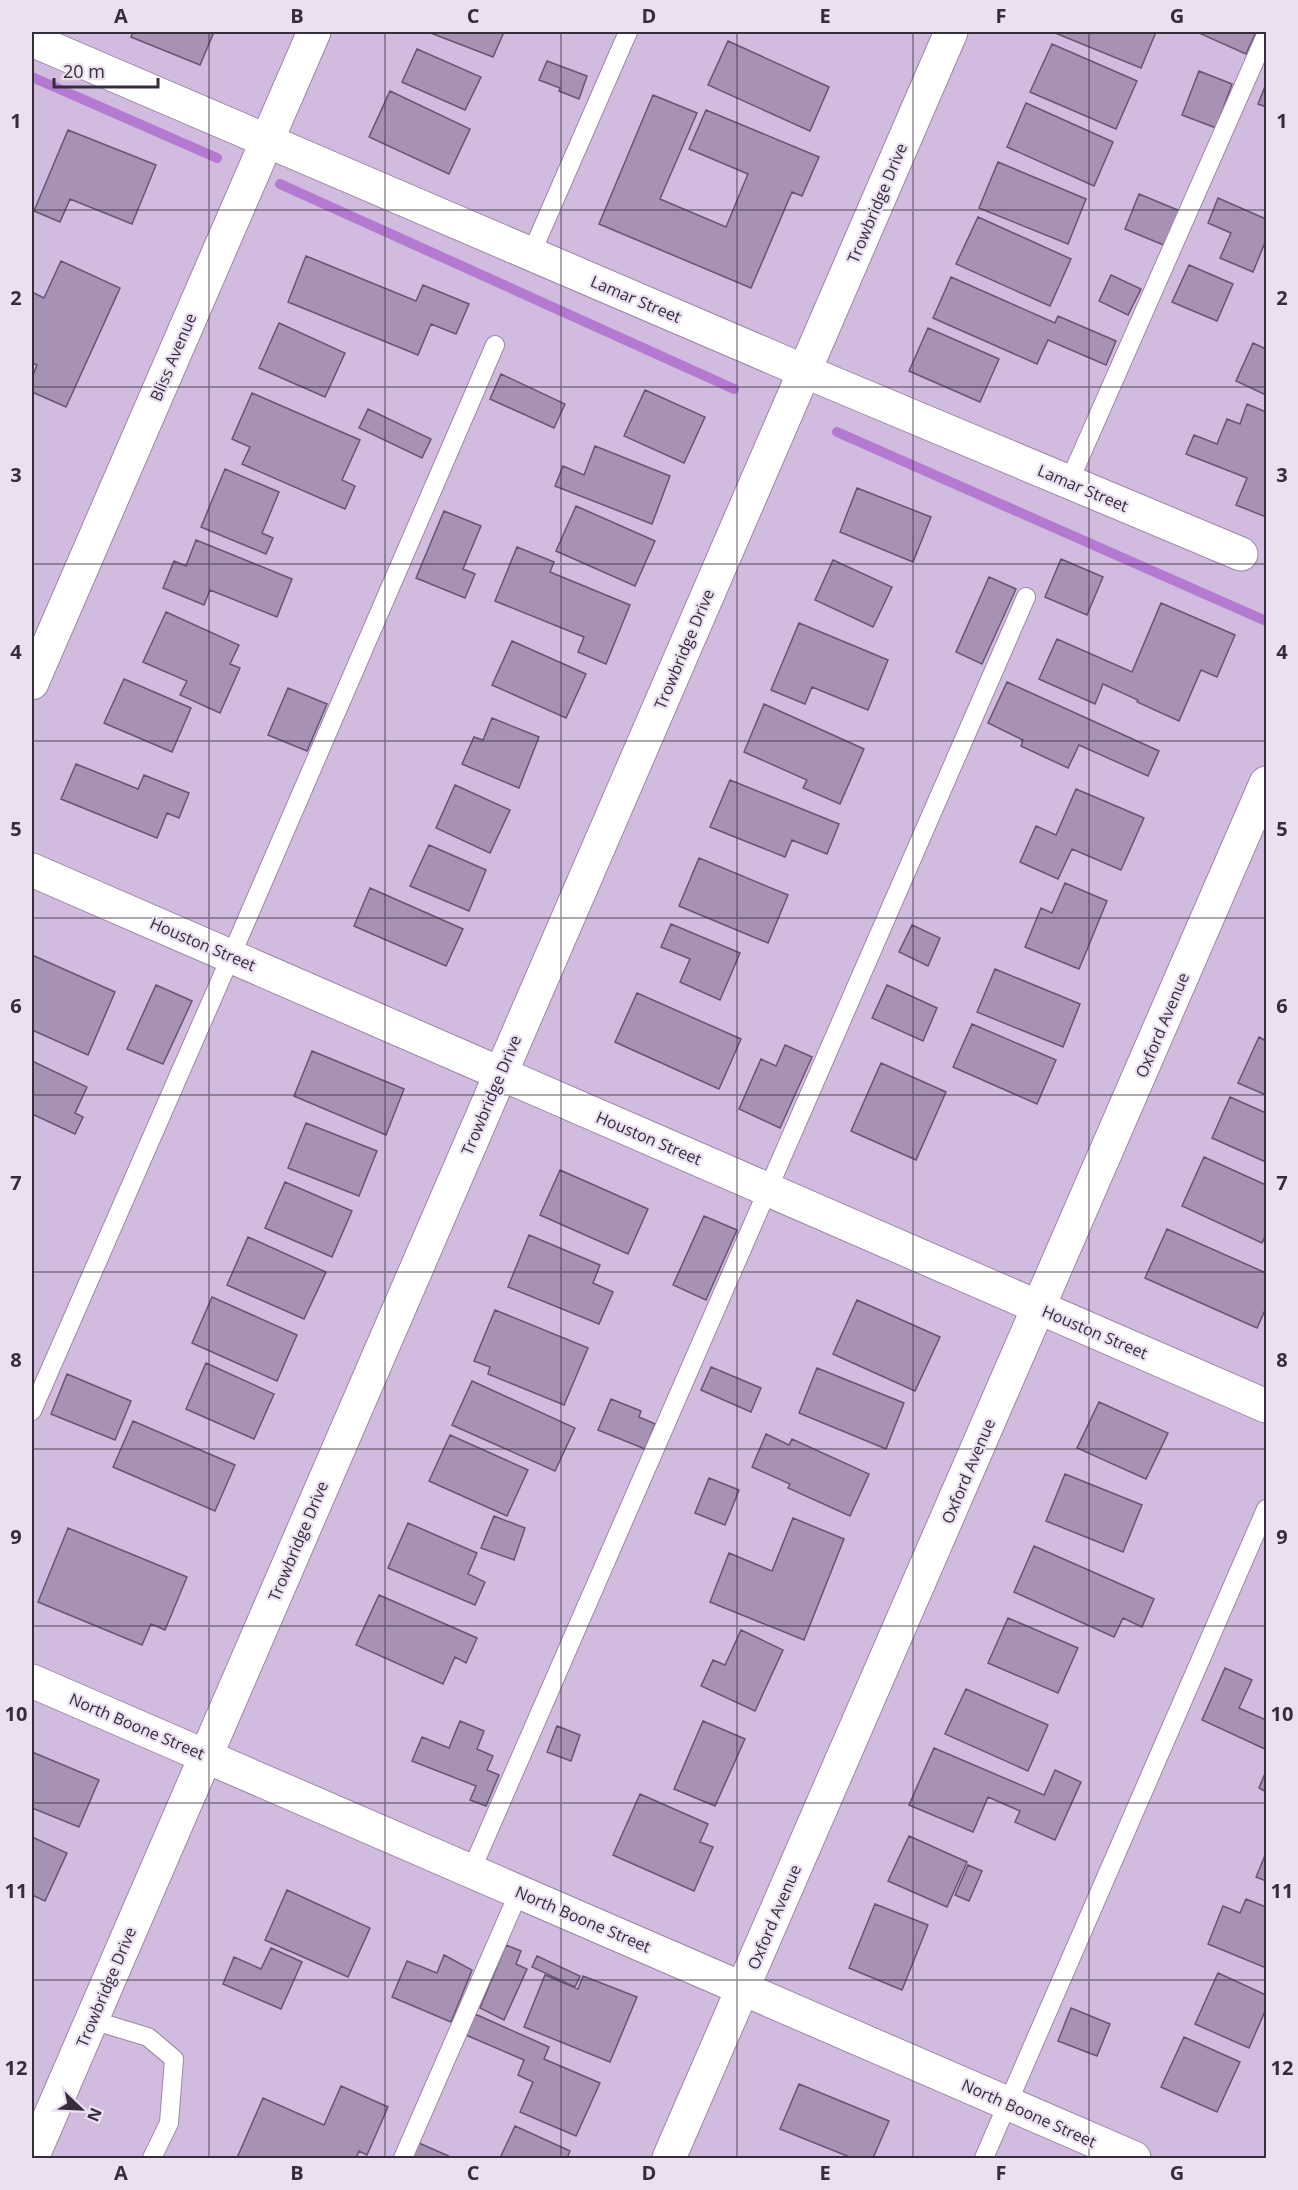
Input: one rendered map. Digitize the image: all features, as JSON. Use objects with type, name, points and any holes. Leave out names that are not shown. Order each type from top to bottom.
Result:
[{"type":"street","name":"Bliss Avenue","points":[[32,682],[314,32]]},
{"type":"street","name":"Trowbridge Drive","points":[[32,2158],[951,32]]},
{"type":"street","name":"Lamar Street","points":[[32,40],[804,371],[1241,554]]},
{"type":"street","name":"Oxford Avenue","points":[[669,2158],[1266,783]]},
{"type":"street","name":"Houston Street","points":[[32,870],[1266,1406]]},
{"type":"street","name":"North Boone Street","points":[[32,1681],[1134,2158]]},
{"type":"lane","points":[[531,254],[628,32]]},
{"type":"lane","points":[[1069,482],[1266,35]]},
{"type":"lane","points":[[32,1411],[495,345]]},
{"type":"lane","points":[[471,1871],[1026,597]]},
{"type":"lane","points":[[984,2158],[1266,1509]]},
{"type":"lane","points":[[403,2158],[519,1892]]},
{"type":"lane","points":[[92,2020],[148,2037],[174,2059],[169,2123],[152,2158]]},
{"type":"building","points":[[133,32],[214,32],[200,65],[131,37]]},
{"type":"building","points":[[428,32],[504,32],[493,57]]},
{"type":"building","points":[[1056,32],[1156,32],[1141,68]]},
{"type":"building","points":[[1202,32],[1256,32],[1246,54],[1201,34]]},
{"type":"building","points":[[728,41],[829,87],[810,131],[708,85]]},
{"type":"building","points":[[1052,44],[1137,81],[1116,129],[1030,92]]},
{"type":"building","points":[[417,49],[481,77],[465,110],[402,82]]},
{"type":"building","points":[[547,61],[587,76],[579,99],[539,80]]},
{"type":"building","points":[[1199,71],[1232,84],[1216,128],[1182,115]]},
{"type":"building","points":[[1266,84],[1266,107],[1258,104]]},
{"type":"building","points":[[390,91],[470,129],[449,174],[369,137]]},
{"type":"building","points":[[653,95],[697,113],[660,199],[726,227],[748,174],[689,149],[706,110],[819,157],[802,196],[792,192],[751,288],[599,224]]},
{"type":"building","points":[[1026,103],[1113,142],[1094,186],[1007,147]]},
{"type":"building","points":[[68,130],[156,165],[132,224],[70,199],[60,222],[34,211]]},
{"type":"building","points":[[998,162],[1086,199],[1068,244],[979,208]]},
{"type":"building","points":[[1139,194],[1180,211],[1166,246],[1125,229]]},
{"type":"building","points":[[1218,198],[1266,219],[1266,240],[1253,272],[1220,258],[1231,233],[1208,223]]},
{"type":"building","points":[[978,217],[1071,259],[1050,306],[956,264]]},
{"type":"building","points":[[306,256],[416,301],[423,285],[469,304],[456,334],[431,324],[418,355],[288,302]]},
{"type":"building","points":[[61,261],[120,288],[66,407],[32,392],[32,378],[37,365],[32,363],[32,292],[44,298]]},
{"type":"building","points":[[1189,265],[1233,284],[1217,321],[1172,302]]},
{"type":"building","points":[[1111,275],[1141,289],[1128,315],[1099,301]]},
{"type":"building","points":[[951,277],[1055,323],[1058,316],[1116,341],[1106,365],[1048,340],[1037,364],[933,318]]},
{"type":"building","points":[[279,323],[345,353],[325,397],[259,368]]},
{"type":"building","points":[[928,328],[999,359],[980,402],[909,371]]},
{"type":"building","points":[[1253,343],[1266,349],[1266,395],[1236,381]]},
{"type":"building","points":[[501,374],[565,404],[554,428],[490,399]]},
{"type":"building","points":[[645,390],[705,417],[684,463],[624,436]]},
{"type":"building","points":[[252,393],[360,440],[342,480],[355,486],[345,509],[242,464],[250,447],[232,439]]},
{"type":"building","points":[[1247,404],[1266,412],[1266,517],[1236,505],[1247,478],[1186,454],[1194,435],[1217,444],[1227,419],[1240,424]]},
{"type":"building","points":[[368,409],[431,439],[422,458],[359,428]]},
{"type":"building","points":[[595,446],[670,476],[652,524],[555,486],[563,466],[584,475]]},
{"type":"building","points":[[225,469],[279,492],[262,533],[273,538],[266,554],[201,527]]},
{"type":"building","points":[[857,488],[931,517],[913,562],[840,532]]},
{"type":"building","points":[[576,506],[655,541],[635,586],[556,551]]},
{"type":"building","points":[[444,511],[481,526],[463,569],[475,574],[465,598],[416,578]]},
{"type":"building","points":[[196,540],[292,579],[277,617],[210,590],[204,605],[163,588],[174,561],[186,566]]},
{"type":"building","points":[[517,547],[554,562],[550,572],[630,605],[606,664],[578,652],[584,637],[495,601]]},
{"type":"building","points":[[1061,559],[1103,577],[1087,615],[1045,597]]},
{"type":"building","points":[[833,560],[892,587],[873,627],[815,600]]},
{"type":"building","points":[[989,577],[1016,589],[982,664],[956,652]]},
{"type":"building","points":[[1161,603],[1235,635],[1217,677],[1201,670],[1179,721],[1103,684],[1095,704],[1039,679],[1057,639],[1132,672]]},
{"type":"building","points":[[166,612],[239,645],[230,664],[240,668],[220,713],[180,695],[187,681],[143,662]]},
{"type":"building","points":[[799,623],[888,660],[868,710],[812,687],[805,704],[771,690]]},
{"type":"building","points":[[512,641],[586,674],[566,718],[492,685]]},
{"type":"building","points":[[124,679],[191,708],[172,752],[104,723]]},
{"type":"building","points":[[1007,682],[1159,751],[1148,776],[1079,745],[1068,768],[1021,746],[1023,740],[988,723]]},
{"type":"building","points":[[288,688],[327,704],[307,751],[268,735]]},
{"type":"building","points":[[764,704],[864,749],[840,804],[803,788],[807,780],[744,752]]},
{"type":"building","points":[[492,718],[539,737],[519,788],[462,764],[474,737],[483,740]]},
{"type":"building","points":[[76,764],[138,789],[144,775],[189,793],[179,818],[167,813],[157,838],[61,799]]},
{"type":"building","points":[[730,780],[839,824],[827,854],[792,840],[785,857],[710,827]]},
{"type":"building","points":[[455,785],[510,810],[490,853],[436,828]]},
{"type":"building","points":[[1076,789],[1144,818],[1121,870],[1072,849],[1058,879],[1020,862],[1036,826],[1056,835]]},
{"type":"building","points":[[429,845],[486,870],[469,911],[410,886]]},
{"type":"building","points":[[699,858],[788,895],[768,943],[679,906]]},
{"type":"building","points":[[1065,883],[1107,901],[1079,969],[1025,947],[1041,908],[1052,913]]},
{"type":"building","points":[[370,888],[463,929],[446,966],[354,926]]},
{"type":"building","points":[[671,924],[740,953],[720,1000],[680,982],[690,959],[661,947]]},
{"type":"building","points":[[912,925],[940,938],[928,966],[899,952]]},
{"type":"building","points":[[32,955],[115,992],[88,1055],[32,1030]]},
{"type":"building","points":[[995,969],[1080,1004],[1063,1047],[977,1012]]},
{"type":"building","points":[[156,985],[192,1001],[163,1064],[127,1049]]},
{"type":"building","points":[[887,985],[937,1008],[923,1041],[872,1018]]},
{"type":"building","points":[[637,993],[741,1039],[719,1089],[615,1042]]},
{"type":"building","points":[[972,1024],[1056,1060],[1037,1104],[953,1067]]},
{"type":"building","points":[[1259,1037],[1266,1041],[1266,1095],[1238,1083]]},
{"type":"building","points":[[785,1045],[812,1057],[780,1128],[739,1109],[761,1059],[776,1066]]},
{"type":"building","points":[[312,1051],[404,1089],[386,1135],[294,1096]]},
{"type":"building","points":[[32,1061],[87,1087],[75,1113],[83,1117],[75,1134],[32,1114]]},
{"type":"building","points":[[881,1063],[946,1092],[916,1160],[851,1131]]},
{"type":"building","points":[[1230,1097],[1266,1113],[1266,1162],[1212,1138]]},
{"type":"building","points":[[306,1123],[377,1151],[359,1196],[288,1168]]},
{"type":"building","points":[[1204,1157],[1266,1185],[1266,1234],[1262,1243],[1182,1206]]},
{"type":"building","points":[[560,1170],[648,1209],[628,1254],[540,1215]]},
{"type":"building","points":[[285,1182],[352,1211],[332,1257],[265,1228]]},
{"type":"building","points":[[704,1216],[737,1230],[706,1300],[673,1285]]},
{"type":"building","points":[[1167,1229],[1266,1273],[1266,1308],[1257,1328],[1145,1278]]},
{"type":"building","points":[[529,1235],[600,1265],[593,1283],[613,1292],[599,1324],[508,1287]]},
{"type":"building","points":[[248,1237],[326,1272],[304,1319],[227,1285]]},
{"type":"building","points":[[212,1297],[297,1335],[277,1381],[192,1343]]},
{"type":"building","points":[[857,1300],[940,1337],[915,1391],[833,1354]]},
{"type":"building","points":[[495,1310],[588,1348],[564,1405],[488,1374],[490,1367],[474,1361]]},
{"type":"building","points":[[206,1363],[274,1394],[254,1439],[186,1409]]},
{"type":"building","points":[[711,1367],[761,1388],[751,1412],[701,1390]]},
{"type":"building","points":[[817,1368],[904,1403],[886,1449],[799,1413]]},
{"type":"building","points":[[67,1374],[131,1401],[115,1440],[51,1414]]},
{"type":"building","points":[[472,1381],[575,1428],[555,1471],[452,1425]]},
{"type":"building","points":[[611,1399],[641,1411],[639,1417],[655,1424],[645,1449],[598,1430]]},
{"type":"building","points":[[1099,1402],[1168,1433],[1146,1479],[1077,1448]]},
{"type":"building","points":[[133,1421],[235,1465],[215,1511],[113,1467]]},
{"type":"building","points":[[766,1434],[789,1445],[792,1439],[869,1474],[850,1516],[788,1488],[790,1484],[752,1467]]},
{"type":"building","points":[[450,1435],[528,1470],[507,1516],[429,1481]]},
{"type":"building","points":[[1065,1474],[1142,1505],[1123,1552],[1046,1521]]},
{"type":"building","points":[[709,1478],[739,1490],[725,1525],[695,1513]]},
{"type":"building","points":[[494,1516],[525,1528],[514,1560],[481,1548]]},
{"type":"building","points":[[793,1518],[844,1539],[804,1640],[710,1602],[729,1553],[772,1571]]},
{"type":"building","points":[[408,1523],[477,1553],[468,1574],[485,1582],[475,1605],[388,1568]]},
{"type":"building","points":[[68,1528],[187,1577],[165,1630],[151,1624],[142,1645],[38,1602]]},
{"type":"building","points":[[1034,1546],[1154,1599],[1142,1627],[1123,1618],[1114,1637],[1014,1592]]},
{"type":"building","points":[[379,1595],[477,1638],[466,1663],[455,1657],[443,1684],[356,1645]]},
{"type":"building","points":[[1008,1618],[1078,1648],[1058,1693],[988,1663]]},
{"type":"building","points":[[741,1630],[783,1650],[755,1711],[701,1686],[713,1660],[725,1665]]},
{"type":"building","points":[[1225,1668],[1252,1680],[1239,1708],[1266,1720],[1265,1749],[1202,1720]]},
{"type":"building","points":[[966,1689],[1048,1725],[1028,1771],[945,1734]]},
{"type":"building","points":[[460,1721],[484,1731],[477,1749],[493,1756],[487,1770],[499,1775],[486,1806],[470,1800],[476,1786],[412,1761],[422,1737],[449,1748]]},
{"type":"building","points":[[703,1721],[745,1739],[715,1806],[674,1789]]},
{"type":"building","points":[[557,1726],[580,1735],[571,1761],[547,1752]]},
{"type":"building","points":[[934,1748],[1044,1795],[1055,1770],[1081,1782],[1055,1840],[1015,1822],[1020,1811],[988,1797],[973,1832],[909,1805]]},
{"type":"building","points":[[32,1752],[99,1780],[79,1827],[32,1808]]},
{"type":"building","points":[[1266,1771],[1266,1792],[1259,1788]]},
{"type":"building","points":[[640,1794],[708,1824],[700,1842],[713,1847],[694,1891],[613,1855]]},
{"type":"building","points":[[909,1836],[967,1862],[947,1907],[888,1881]]},
{"type":"building","points":[[32,1837],[67,1853],[45,1901],[32,1895]]},
{"type":"building","points":[[1266,1853],[1266,1881],[1256,1877]]},
{"type":"building","points":[[968,1865],[982,1871],[969,1901],[955,1895]]},
{"type":"building","points":[[287,1890],[370,1928],[348,1977],[265,1940]]},
{"type":"building","points":[[1246,1899],[1266,1907],[1266,1968],[1208,1944],[1223,1906],[1240,1913]]},
{"type":"building","points":[[875,1904],[928,1925],[902,1990],[849,1968]]},
{"type":"building","points":[[506,1945],[521,1951],[516,1964],[527,1969],[504,2020],[480,2008]]},
{"type":"building","points":[[271,1948],[302,1962],[281,2009],[223,1984],[234,1957],[261,1969]]},
{"type":"building","points":[[444,1955],[472,1970],[451,2022],[392,1997],[407,1961],[437,1973]]},
{"type":"building","points":[[537,1956],[580,1976],[575,1987],[532,1967]]},
{"type":"building","points":[[1218,1973],[1266,1995],[1266,2009],[1249,2048],[1195,2024]]},
{"type":"building","points":[[545,1975],[578,1989],[583,1976],[637,1997],[610,2062],[524,2027]]},
{"type":"building","points":[[1071,2008],[1110,2024],[1097,2056],[1058,2041]]},
{"type":"building","points":[[475,2014],[549,2047],[544,2059],[600,2083],[576,2136],[520,2112],[533,2082],[518,2075],[524,2060],[466,2035]]},
{"type":"building","points":[[1184,2037],[1240,2062],[1217,2112],[1161,2087]]},
{"type":"building","points":[[799,2084],[889,2121],[873,2158],[852,2158],[780,2129]]},
{"type":"building","points":[[341,2086],[388,2107],[367,2155],[359,2151],[356,2158],[237,2158],[263,2098],[324,2125]]},
{"type":"building","points":[[515,2126],[570,2151],[567,2158],[500,2158]]},
{"type":"building","points":[[419,2143],[453,2158],[411,2158]]},
{"type":"waterway","points":[[32,77],[217,158]]},
{"type":"waterway","points":[[280,184],[734,389]]},
{"type":"waterway","points":[[837,432],[1266,621]]}]
